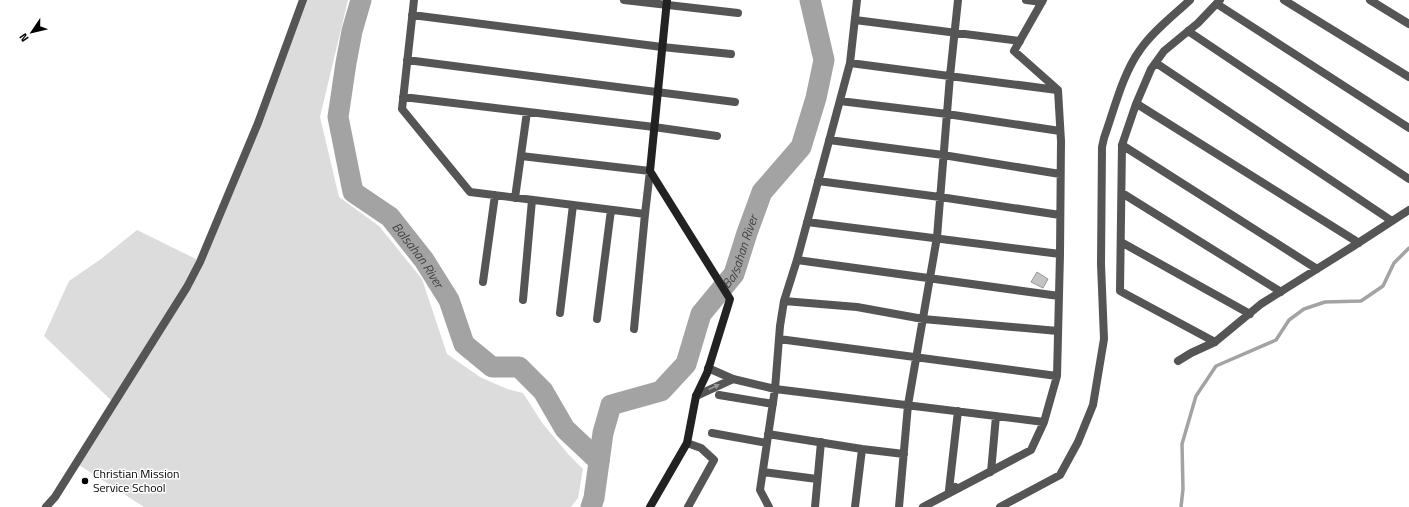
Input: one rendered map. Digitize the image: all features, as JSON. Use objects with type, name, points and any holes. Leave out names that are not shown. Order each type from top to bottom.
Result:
[{"type":"street","points":[[46,507],[55,497],[94,436],[187,287],[200,262],[258,123],[303,0]]},
{"type":"street","points":[[414,0],[402,97],[402,109],[470,192],[645,214]]},
{"type":"street","points":[[624,0],[667,2],[738,13]]},
{"type":"street","points":[[769,507],[760,490],[775,389],[784,301],[797,260],[850,63],[858,0]]},
{"type":"street","points":[[899,507],[908,405],[937,238],[943,155],[958,0]]},
{"type":"street","points":[[923,507],[1032,450],[1044,422],[1057,376],[1060,254],[1060,131],[1058,90],[1014,51],[1043,1],[1026,0]]},
{"type":"street","points":[[1000,507],[1060,475],[1078,442],[1093,405],[1104,338],[1101,264],[1102,147],[1104,138],[1126,74],[1139,50],[1190,0]]},
{"type":"street","points":[[1284,0],[1409,77]]},
{"type":"street","points":[[1370,0],[1409,24]]},
{"type":"street","points":[[634,329],[667,2]]},
{"type":"street","points":[[1215,342],[1120,291],[1122,146],[1150,69],[1164,51],[1198,23],[1218,2],[1409,128]]},
{"type":"street","points":[[412,15],[732,54]]},
{"type":"street","points":[[855,20],[1020,41]]},
{"type":"street","points":[[1188,31],[1409,178]]},
{"type":"street","points":[[407,60],[659,91],[735,102]]},
{"type":"street","points":[[850,63],[1058,90]]},
{"type":"street","points":[[1156,63],[1392,221]]},
{"type":"street","points":[[402,97],[716,136]]},
{"type":"street","points":[[840,101],[947,114],[1060,131]]},
{"type":"street","points":[[1136,104],[1359,242]]},
{"type":"street","points":[[515,198],[527,112]]},
{"type":"street","points":[[829,140],[943,155],[1060,174]]},
{"type":"street","points":[[1122,146],[1317,269]]},
{"type":"street","points":[[521,156],[650,171]]},
{"type":"street","points":[[650,171],[730,299],[708,368],[696,396],[687,443],[650,507]]},
{"type":"street","points":[[818,181],[940,197],[1060,216]]},
{"type":"street","points":[[1122,193],[1281,292]]},
{"type":"street","points":[[483,282],[496,195]]},
{"type":"street","points":[[523,300],[532,200]]},
{"type":"street","points":[[560,313],[573,205]]},
{"type":"street","points":[[597,319],[611,210]]},
{"type":"street","points":[[1178,361],[1215,342],[1261,304],[1409,210]]},
{"type":"street","points":[[807,222],[1060,254]]},
{"type":"street","points":[[1121,242],[1250,314]]},
{"type":"street","points":[[797,260],[1059,296]]},
{"type":"street","points":[[784,301],[857,307],[923,319],[1058,331]]},
{"type":"street","points":[[779,339],[1057,376]]},
{"type":"street","points":[[708,368],[733,379],[775,389],[1044,422]]},
{"type":"street","points":[[696,396],[733,379]]},
{"type":"street","points":[[719,395],[773,404]]},
{"type":"street","points":[[958,412],[949,490],[991,472]]},
{"type":"street","points":[[991,472],[996,416]]},
{"type":"street","points":[[712,434],[767,443]]},
{"type":"street","points":[[768,434],[904,454]]},
{"type":"street","points":[[815,507],[821,442]]},
{"type":"street","points":[[687,443],[701,448],[714,460],[688,507]]},
{"type":"street","points":[[855,507],[862,449]]},
{"type":"street","points":[[763,472],[817,479]]},
{"type":"shaded area","points":[[302,0],[348,0],[320,117],[339,197],[379,226],[422,279],[447,354],[480,377],[507,389],[523,393],[543,424],[583,469],[578,498],[571,507],[144,507],[76,463],[114,403],[44,336],[69,281],[101,259],[137,230],[200,261]]},
{"type":"building","points":[[1037,272],[1048,279],[1043,288],[1031,282]]},
{"type":"waterway","name":"Balsahan River","points":[[361,0],[352,31],[338,117],[353,192],[390,217],[424,260],[449,300],[464,344],[492,367],[519,367],[543,391],[565,429],[599,461]]},
{"type":"waterway","name":"Balsahan River","points":[[591,507],[594,498],[603,433],[611,405],[661,391],[686,364],[701,314],[734,274],[762,192],[801,147],[816,98],[824,60],[810,0]]},
{"type":"waterway","points":[[1181,507],[1183,489],[1182,444],[1196,396],[1216,366],[1276,340],[1289,320],[1304,309],[1325,302],[1361,301],[1383,286],[1394,263],[1409,248]]},
{"type":"place","name":"Christian Mission Service School","points":[[85,481]]}]
